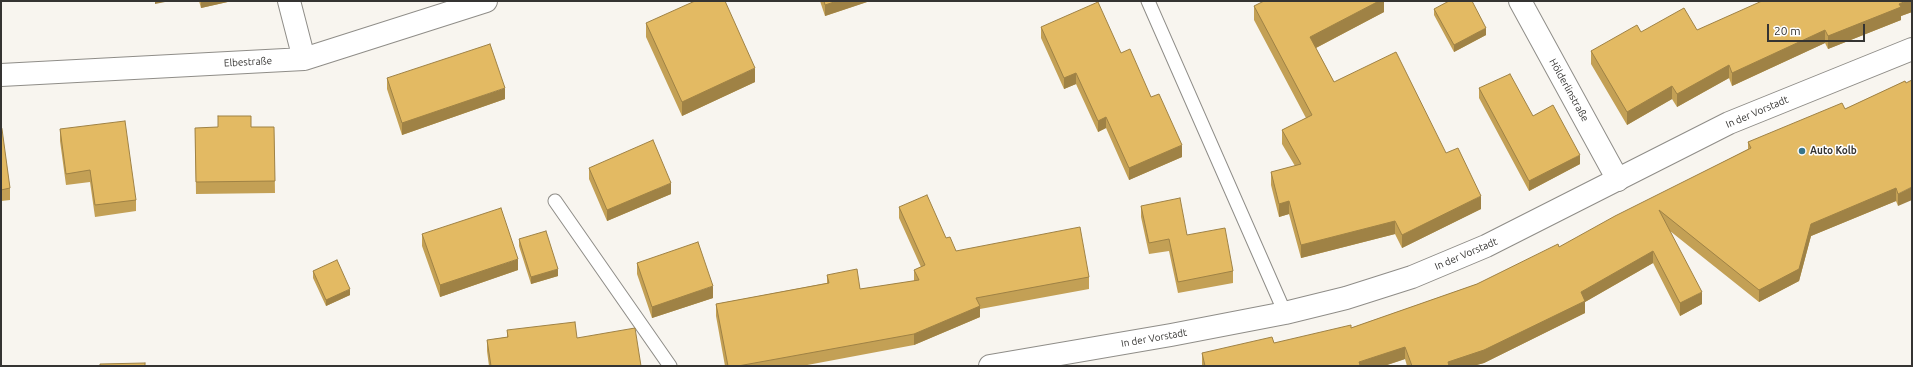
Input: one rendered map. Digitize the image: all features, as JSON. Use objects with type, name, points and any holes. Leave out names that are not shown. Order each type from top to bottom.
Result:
[{"type":"street","points":[[289,1],[304,59]]},
{"type":"street","name":"Elbestraße","points":[[1,75],[304,59],[486,1]]},
{"type":"street","name":"Hölderlinstraße","points":[[1520,1],[1618,180]]},
{"type":"street","name":"In der Vorstadt","points":[[990,366],[1285,314],[1346,298],[1412,277],[1486,246],[1729,123],[1912,49]]},
{"type":"lane","points":[[1148,1],[1285,314]]},
{"type":"lane","points":[[555,202],[670,366]]},
{"type":"building","points":[[695,1],[725,1],[755,68],[682,102],[646,23]]},
{"type":"building","points":[[824,1],[837,1],[825,5]]},
{"type":"building","points":[[1264,1],[1379,1],[1310,37],[1334,82],[1396,52],[1446,153],[1458,148],[1481,196],[1402,235],[1395,221],[1301,245],[1289,201],[1279,204],[1271,172],[1301,164],[1282,130],[1312,115],[1254,6]]},
{"type":"building","points":[[1449,1],[1472,1],[1486,28],[1454,45],[1434,9]]},
{"type":"building","points":[[1762,1],[1906,1],[1899,4],[1901,7],[1828,36],[1825,30],[1732,73],[1729,65],[1677,94],[1672,86],[1627,112],[1591,51],[1637,25],[1641,32],[1684,8],[1697,30]]},
{"type":"building","points":[[1098,2],[1121,53],[1130,49],[1151,97],[1159,94],[1182,145],[1129,168],[1106,117],[1098,121],[1076,73],[1064,78],[1041,27]]},
{"type":"building","points":[[490,44],[505,88],[402,123],[387,78]]},
{"type":"building","points":[[1510,74],[1533,116],[1553,105],[1580,155],[1529,181],[1479,88]]},
{"type":"building","points":[[1912,80],[1912,187],[1898,194],[1896,188],[1811,224],[1799,269],[1759,290],[1659,210],[1702,292],[1680,303],[1653,251],[1581,292],[1585,301],[1484,350],[1448,362],[1449,366],[1412,366],[1405,347],[1359,362],[1360,365],[1357,366],[1205,366],[1202,353],[1272,337],[1274,343],[1351,325],[1351,328],[1477,284],[1558,244],[1559,247],[1615,216],[1751,148],[1748,142],[1842,103],[1845,109],[1905,81],[1906,83]]},
{"type":"building","points":[[218,116],[251,116],[251,127],[274,127],[275,181],[196,182],[195,128],[218,127]]},
{"type":"building","points":[[125,121],[136,200],[95,205],[90,170],[66,174],[60,129]]},
{"type":"building","points":[[2,129],[10,188],[1,190],[1,130]]},
{"type":"building","points":[[653,140],[671,183],[607,210],[589,168]]},
{"type":"building","points":[[927,195],[946,238],[950,237],[956,251],[1080,227],[1089,277],[976,298],[980,306],[914,334],[738,366],[728,366],[716,304],[829,283],[827,275],[857,269],[860,289],[919,280],[914,270],[925,265],[899,207]]},
{"type":"building","points":[[1180,198],[1187,235],[1225,228],[1233,271],[1178,282],[1169,239],[1149,243],[1141,206]]},
{"type":"building","points":[[501,208],[518,259],[440,285],[422,234]]},
{"type":"building","points":[[546,231],[558,269],[531,277],[519,239]]},
{"type":"building","points":[[698,242],[713,286],[652,307],[637,263]]},
{"type":"building","points":[[337,260],[350,289],[326,300],[313,271]]},
{"type":"building","points":[[575,322],[577,338],[635,328],[641,366],[491,366],[487,340],[508,337],[507,330]]},
{"type":"building","points":[[145,363],[145,366],[100,366],[100,364]]},
{"type":"place","name":"Auto Kolb","points":[[1802,151]]}]
